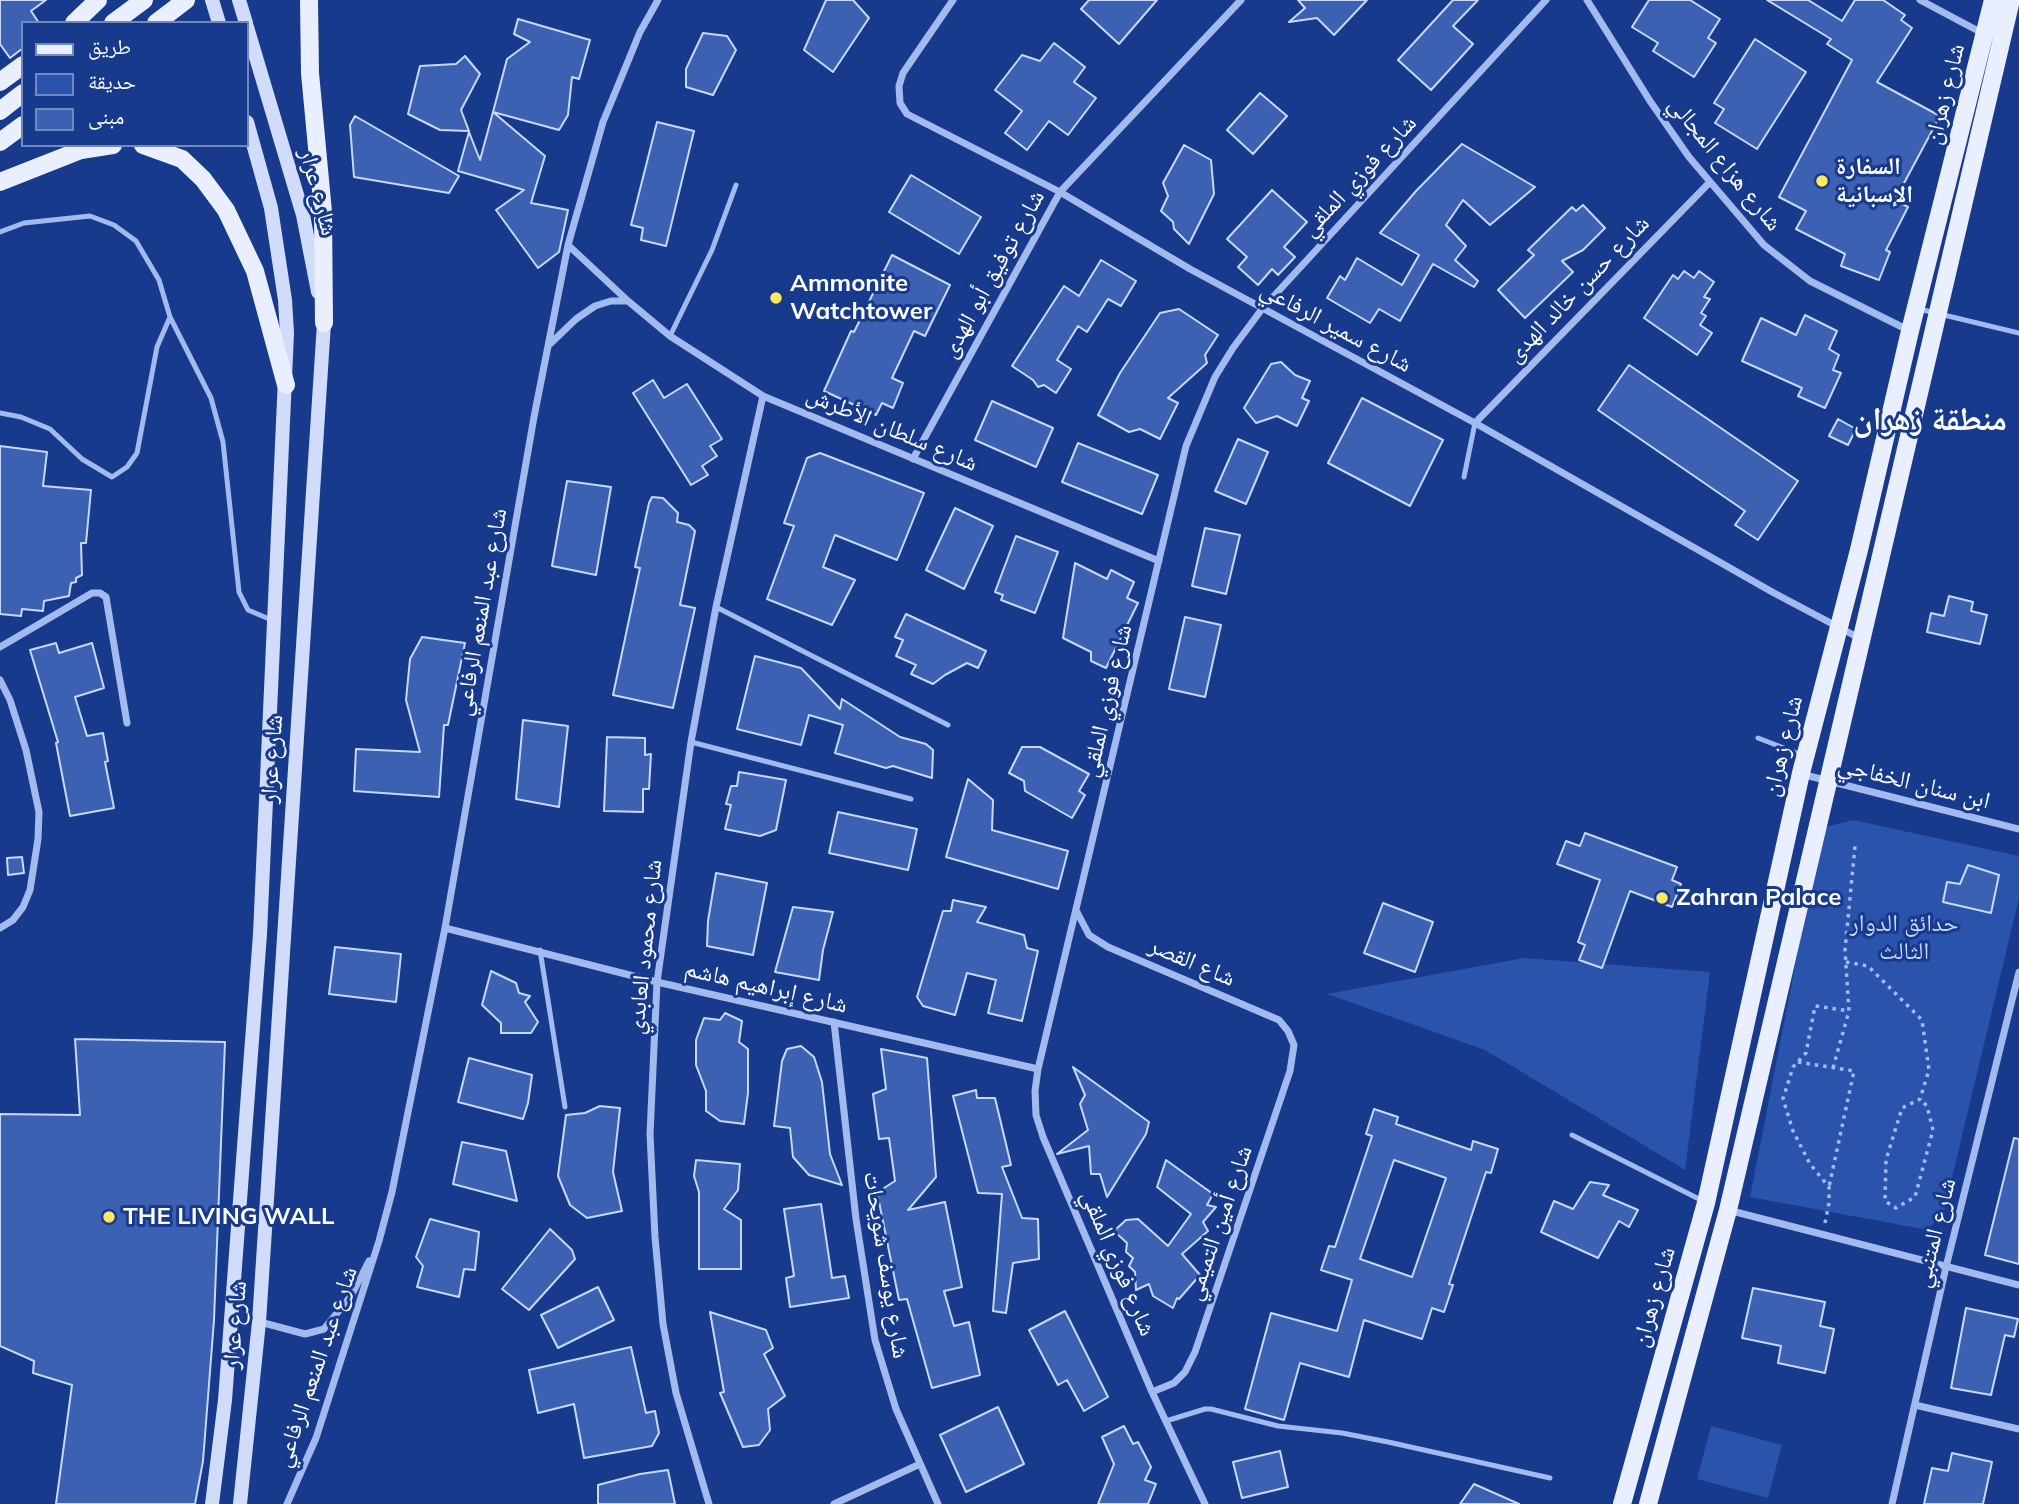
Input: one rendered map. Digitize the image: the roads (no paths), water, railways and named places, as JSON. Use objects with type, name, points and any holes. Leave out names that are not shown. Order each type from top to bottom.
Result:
[{"type":"main road","points":[[76,21],[97,0]]},
{"type":"main road","points":[[116,20],[144,0]]},
{"type":"main road","points":[[159,21],[186,0]]},
{"type":"main road","points":[[212,0],[218,21]]},
{"type":"main road","name":"شارع عرار","points":[[239,0],[245,21]]},
{"type":"main road","points":[[309,0],[310,73],[323,212],[324,323]]},
{"type":"main road","name":"شارع زهران","points":[[1622,1504],[1706,1202],[1803,765],[1993,0]]},
{"type":"main road","name":"شارع زهران","points":[[1648,1504],[1728,1210],[2011,0]]},
{"type":"main road","name":"شارع عرار","points":[[240,1504],[260,1322],[324,323],[303,215],[248,32]]},
{"type":"main road","points":[[0,82],[21,66]]},
{"type":"main road","points":[[0,111],[21,95]]},
{"type":"main road","points":[[0,142],[21,126]]},
{"type":"main road","name":"شارع عرار","points":[[212,1504],[225,1400],[260,934],[286,385],[286,311],[279,249],[271,208],[248,126]]},
{"type":"main road","points":[[0,182],[80,150],[100,147]]},
{"type":"main road","points":[[149,147],[182,159],[203,179],[226,210],[255,271],[286,385]]},
{"type":"street","name":"شارع عبد المنعم الرفاعي","points":[[287,1504],[316,1438],[392,1192],[446,928],[534,417],[568,245],[603,122],[640,32],[658,0]]},
{"type":"street","name":"شارع سمير الرفاعي","points":[[953,0],[903,73],[899,86],[900,103],[907,114],[1060,192],[1262,309],[1475,423],[1774,593],[1861,639]]},
{"type":"street","name":"شارع توفيق أبو الهدى","points":[[913,459],[1060,192],[1241,0]]},
{"type":"street","name":"شارع فوزي الملقي","points":[[1206,1504],[1152,1392],[1043,1137],[1036,1115],[1038,1069],[1186,446],[1203,402],[1233,348],[1262,309],[1546,0]]},
{"type":"street","name":"شارع هزاع المجالي","points":[[1587,0],[1650,101],[1709,183],[1764,245],[1810,281],[1910,331]]},
{"type":"street","points":[[1920,0],[1984,34]]},
{"type":"street","name":"شارع حسن خالد الهدى","points":[[1475,423],[1709,183]]},
{"type":"street","name":"شارع سلطان الأطرش","points":[[568,245],[670,336],[763,396],[1159,561]]},
{"type":"street","points":[[549,345],[576,318],[595,306],[611,301],[628,301]]},
{"type":"street","name":"شارع محمود العابدي","points":[[709,1504],[676,1393],[661,1299],[650,1134],[657,982],[691,742],[716,607],[763,396]]},
{"type":"street","points":[[0,647],[92,593],[100,593],[106,597],[127,723]]},
{"type":"street","points":[[0,680],[10,700],[26,750],[39,812],[38,839],[30,890],[13,920],[0,928]]},
{"type":"street","name":"ابن سنان الخفاجي","points":[[1803,765],[1828,782],[2019,829]]},
{"type":"street","name":"شاع القصر","points":[[1077,912],[1089,935],[1108,947],[1279,1020],[1294,1045]]},
{"type":"street","name":"شارع إبراهيم هاشم","points":[[446,928],[657,982],[1038,1069]]},
{"type":"street","name":"شارع المتنبي","points":[[1892,1504],[1946,1268],[2019,972]]},
{"type":"street","name":"شارع يوسف شويحات","points":[[834,1022],[856,1219],[875,1340],[896,1409],[938,1504]]},
{"type":"street","name":"شارع أمين التميمي","points":[[1152,1392],[1174,1383],[1185,1372],[1195,1352],[1290,1071],[1294,1045]]},
{"type":"street","points":[[1728,1210],[2019,1285]]},
{"type":"street","name":"شارع عبد المنعم الرفاعي","points":[[260,1322],[305,1335],[324,1329],[351,1296],[379,1241]]},
{"type":"street","points":[[1915,1405],[2019,1429]]},
{"type":"street","points":[[834,1504],[920,1464]]},
{"type":"lane","points":[[670,336],[712,250],[736,185]]},
{"type":"lane","points":[[0,232],[24,223],[90,216],[114,225],[136,241],[159,280],[170,317],[211,398],[223,442],[239,592],[248,610],[276,622]]},
{"type":"lane","points":[[1916,308],[2019,333]]},
{"type":"lane","points":[[0,413],[21,417],[50,429],[82,459],[112,477],[127,467],[137,453],[157,347],[170,317]]},
{"type":"lane","points":[[1464,477],[1475,423]]},
{"type":"lane","points":[[716,607],[948,725]]},
{"type":"lane","points":[[1758,738],[1803,765]]},
{"type":"lane","points":[[691,742],[911,799]]},
{"type":"lane","points":[[540,950],[565,1107]]},
{"type":"lane","points":[[1572,1135],[1706,1202]]},
{"type":"lane","points":[[1166,1421],[1211,1409],[1278,1426],[1388,1441],[1550,1478]]},
{"type":"place","name":"السفارة الإسبانية","points":[[1822,181]]},
{"type":"place","name":"Ammonite Watchtower","points":[[776,298]]},
{"type":"place","name":"Zahran Palace","points":[[1662,898]]},
{"type":"place","name":"THE LIVING WALL","points":[[109,1217]]},
{"type":"district","name":"منطقة زهران","points":[[1930,420]]},
{"type":"park label","name":"حدائق الدوار الثالث","points":[[1904,938]]}]
